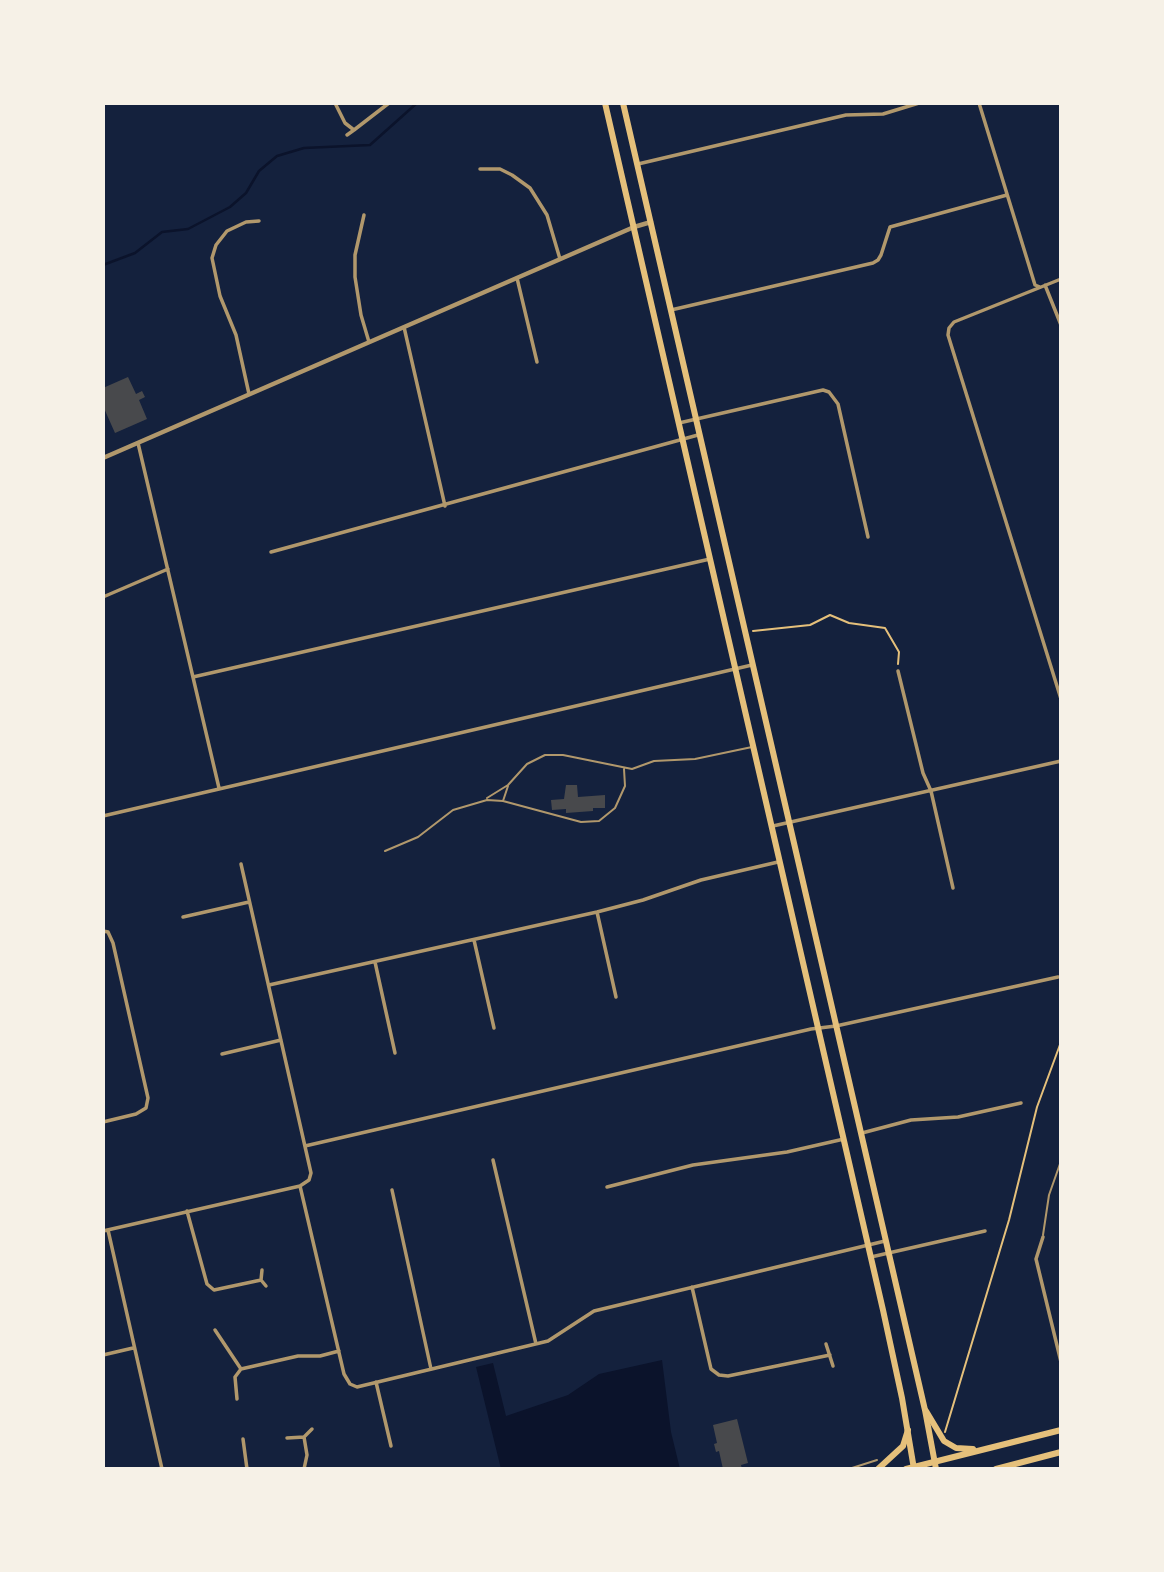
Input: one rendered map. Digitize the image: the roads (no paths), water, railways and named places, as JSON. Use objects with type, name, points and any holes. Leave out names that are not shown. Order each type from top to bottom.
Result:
[{"type":"main road","points":[[606,103],[871,1257],[908,1429],[911,1468],[935,1465],[980,1450],[1061,1430]]},
{"type":"main road","points":[[624,103],[925,1410],[935,1465]]},
{"type":"main road","points":[[925,1410],[944,1441],[956,1448],[980,1450]]},
{"type":"main road","points":[[878,1469],[903,1446],[908,1429]]},
{"type":"main road","points":[[996,1469],[1061,1451]]},
{"type":"street","points":[[335,103],[345,123],[354,130]]},
{"type":"street","points":[[347,135],[389,103]]},
{"type":"street","points":[[638,164],[846,116],[883,114],[919,103]]},
{"type":"street","points":[[979,103],[1035,285],[1043,286]]},
{"type":"street","points":[[480,169],[500,169],[530,188],[547,215],[560,259]]},
{"type":"street","points":[[671,310],[873,263],[881,255],[890,227],[1007,194]]},
{"type":"street","points":[[364,215],[355,255],[355,276],[361,316],[369,342]]},
{"type":"street","points":[[250,394],[236,335],[222,303],[212,258],[216,244],[227,230],[246,222],[259,221]]},
{"type":"street","points":[[103,458],[634,227],[651,222]]},
{"type":"street","points":[[517,278],[537,362]]},
{"type":"street","points":[[1061,279],[954,322],[948,335],[1061,699]]},
{"type":"street","points":[[1043,286],[1061,325]]},
{"type":"street","points":[[404,327],[445,506]]},
{"type":"street","points":[[679,424],[823,390],[829,391],[838,404],[868,537]]},
{"type":"street","points":[[271,552],[700,435]]},
{"type":"street","points":[[138,443],[219,788]]},
{"type":"street","points":[[193,677],[710,559]]},
{"type":"street","points":[[103,597],[168,569]]},
{"type":"street","points":[[103,816],[753,665]]},
{"type":"street","points":[[898,671],[954,888]]},
{"type":"street","points":[[772,827],[1061,761]]},
{"type":"street","points":[[268,985],[597,912],[701,880],[780,861]]},
{"type":"street","points":[[162,1469],[106,1231],[300,1186],[309,1180],[311,1173],[241,864]]},
{"type":"street","points":[[183,917],[250,902]]},
{"type":"street","points":[[597,912],[616,997]]},
{"type":"street","points":[[103,931],[108,932],[113,943],[148,1098],[146,1108],[136,1114],[103,1122]]},
{"type":"street","points":[[474,940],[494,1028]]},
{"type":"street","points":[[375,962],[395,1053]]},
{"type":"street","points":[[305,1146],[818,1027],[836,1026],[1058,977]]},
{"type":"street","points":[[222,1054],[281,1040]]},
{"type":"street","points":[[861,1133],[911,1120],[958,1117],[1021,1103]]},
{"type":"street","points":[[607,1187],[693,1166],[787,1153],[844,1139]]},
{"type":"street","points":[[494,1160],[536,1344]]},
{"type":"street","points":[[300,1186],[344,1374],[350,1384],[357,1387],[548,1341],[594,1311],[885,1241]]},
{"type":"street","points":[[392,1190],[431,1369]]},
{"type":"street","points":[[187,1212],[207,1284],[214,1290],[261,1280]]},
{"type":"street","points":[[871,1257],[985,1231]]},
{"type":"street","points":[[1043,1237],[1036,1259],[1061,1362]]},
{"type":"street","points":[[262,1270],[261,1280],[266,1286]]},
{"type":"street","points":[[692,1287],[711,1369],[719,1375],[728,1376],[830,1354]]},
{"type":"street","points":[[215,1330],[241,1369]]},
{"type":"street","points":[[826,1344],[834,1366]]},
{"type":"street","points":[[103,1355],[133,1348]]},
{"type":"street","points":[[237,1399],[235,1377],[241,1369],[298,1356],[320,1356],[339,1352]]},
{"type":"street","points":[[376,1382],[391,1446]]},
{"type":"street","points":[[287,1438],[304,1437],[312,1429]]},
{"type":"street","points":[[304,1437],[307,1455],[304,1469]]},
{"type":"street","points":[[243,1438],[247,1469]]},
{"type":"lane","points":[[385,851],[418,837],[453,810],[483,800],[508,785],[527,764],[552,754],[635,768],[654,761],[707,757],[753,747]]},
{"type":"lane","points":[[483,800],[503,801],[581,822],[599,821],[615,808],[625,786],[624,768]]},
{"type":"lane","points":[[503,801],[508,785]]},
{"type":"lane","points":[[1043,1237],[1049,1195],[1061,1161]]},
{"type":"lane","points":[[851,1469],[877,1460]]},
{"type":"water","points":[[662,1360],[671,1432],[680,1469],[501,1469],[476,1367],[493,1363],[506,1416],[568,1395],[599,1374]]},
{"type":"waterway","points":[[103,265],[135,253],[162,232],[188,229],[230,207],[246,193],[259,171],[277,156],[304,148],[370,145],[417,103]]}]
